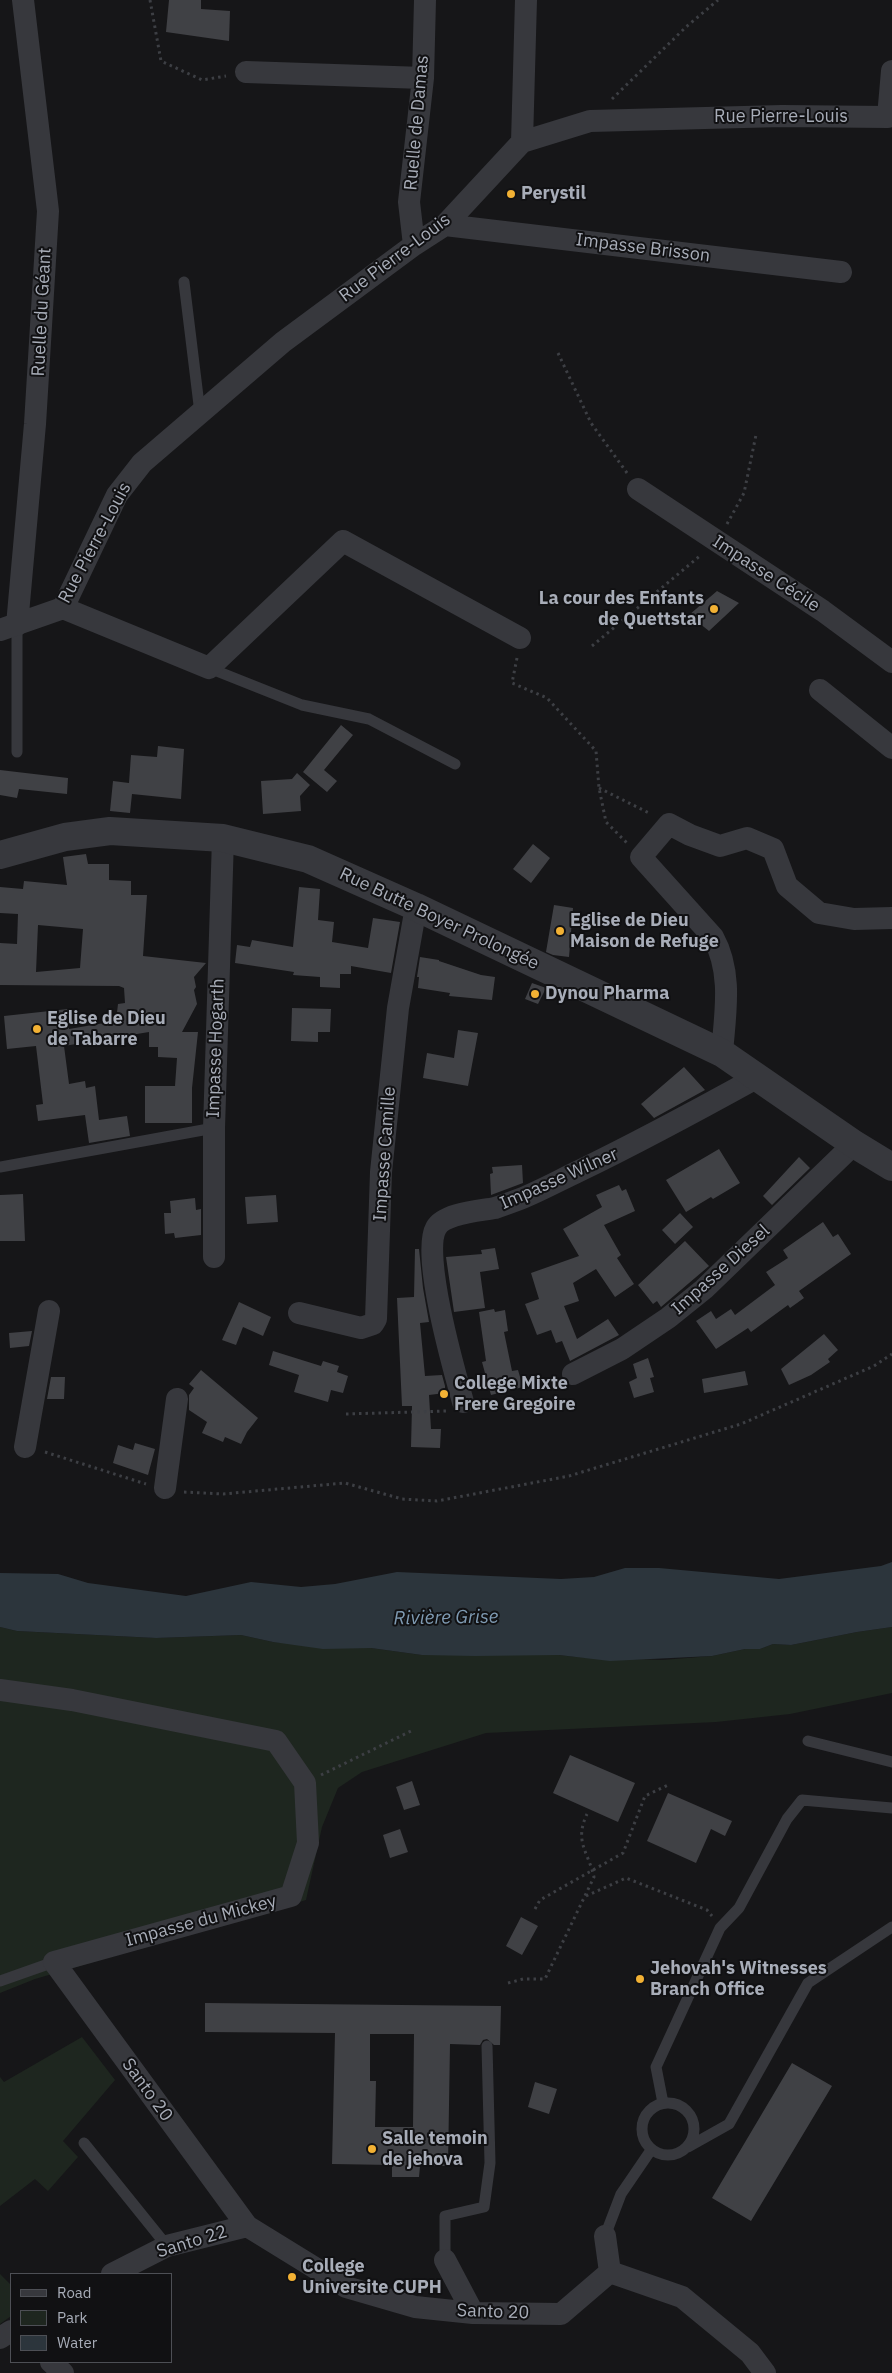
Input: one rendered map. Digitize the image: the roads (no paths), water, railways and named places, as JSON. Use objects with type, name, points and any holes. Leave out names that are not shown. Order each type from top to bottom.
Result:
[{"type":"street","name":"Ruelle du Géant","points":[[8,628],[36,414],[48,211],[23,0]]},
{"type":"street","name":"Ruelle de Damas","points":[[414,245],[409,202],[423,78],[425,0]]},
{"type":"street","points":[[522,142],[526,0]]},
{"type":"street","name":"Rue Pierre-Louis","points":[[8,628],[62,608],[117,495],[142,463],[283,342],[414,245],[445,225],[522,142],[590,121],[782,116],[888,117],[892,71]]},
{"type":"street","points":[[246,72],[423,78]]},
{"type":"street","name":"Impasse Brisson","points":[[445,225],[841,272]]},
{"type":"street","name":"Impasse Cécile","points":[[638,489],[823,611],[892,662]]},
{"type":"street","points":[[62,608],[209,668],[343,541],[520,638]]},
{"type":"street","points":[[820,690],[892,748]]},
{"type":"street","points":[[722,1053],[727,999],[724,965],[720,949],[713,937],[641,857],[669,824],[690,835],[720,846],[747,838],[773,849],[787,886],[819,913],[854,919],[892,918]]},
{"type":"street","name":"Rue Butte Boyer Prolongée","points":[[0,855],[65,837],[110,831],[223,838],[308,859],[416,907],[722,1053],[854,1144],[892,1167]]},
{"type":"street","name":"Impasse Hogarth","points":[[214,1257],[214,1128],[223,838]]},
{"type":"street","name":"Impasse Camille","points":[[299,1313],[361,1328],[373,1324],[376,1319],[380,1172],[398,1008],[416,907]]},
{"type":"street","name":"Impasse Wilner","points":[[463,1402],[450,1354],[435,1284],[432,1240],[440,1222],[462,1214],[496,1207],[524,1197],[643,1140],[756,1078]]},
{"type":"street","name":"Impasse Diesel","points":[[573,1374],[622,1349],[668,1318],[704,1289],[854,1144]]},
{"type":"street","points":[[25,1448],[49,1311]]},
{"type":"street","points":[[165,1488],[177,1400]]},
{"type":"street","name":"Impasse du Mickey","points":[[0,1690],[72,1700],[276,1741],[305,1783],[308,1843],[290,1896],[54,1962]]},
{"type":"street","name":"Santo 20","points":[[54,1962],[247,2226],[346,2287],[414,2307],[473,2313],[561,2314],[610,2272]]},
{"type":"street","name":"Santo 22","points":[[114,2273],[167,2246],[247,2226]]},
{"type":"street","points":[[605,2236],[610,2272],[682,2297],[750,2353],[765,2373]]},
{"type":"street","points":[[445,2260],[473,2313]]},
{"type":"street","points":[[52,2363],[63,2373]]},
{"type":"lane","points":[[184,282],[200,413]]},
{"type":"lane","points":[[8,628],[17,752]]},
{"type":"lane","points":[[209,668],[302,705],[369,719],[455,764]]},
{"type":"lane","points":[[0,1167],[214,1128]]},
{"type":"lane","points":[[808,1742],[892,1762]]},
{"type":"lane","points":[[663,2103],[656,2067],[720,1928],[740,1908],[787,1819],[802,1800],[892,1808]]},
{"type":"lane","points":[[688,2147],[694,2138],[695,2128],[688,2112],[681,2106],[663,2103],[651,2110],[645,2117],[642,2128],[643,2137],[651,2150],[666,2156],[681,2153],[688,2147],[729,2124],[808,1983],[892,1927]]},
{"type":"lane","name":"Impasse du Mickey","points":[[0,1982],[54,1962]]},
{"type":"lane","points":[[445,2260],[444,2216],[484,2207],[490,2163],[487,2046]]},
{"type":"lane","points":[[84,2143],[167,2246]]},
{"type":"lane","points":[[605,2236],[621,2194],[651,2150]]},
{"type":"water","name":"Rivière Grise","points":[[892,1562],[892,1627],[791,1645],[773,1644],[760,1649],[745,1649],[712,1656],[610,1661],[559,1655],[422,1655],[371,1648],[323,1649],[273,1642],[241,1635],[156,1638],[17,1631],[0,1627],[0,1573],[58,1574],[88,1583],[186,1596],[251,1582],[301,1587],[335,1584],[397,1572],[561,1579],[594,1577],[625,1568],[659,1568],[779,1579],[881,1566]]},
{"type":"place","name":"Perystil","points":[[511,194]]},
{"type":"place","name":"La cour des Enfants de Quettstar","points":[[714,609]]},
{"type":"place","name":"Eglise de Dieu Maison de Refuge","points":[[560,931]]},
{"type":"place","name":"Dynou Pharma","points":[[535,994]]},
{"type":"place","name":"Eglise de Dieu de Tabarre","points":[[37,1029]]},
{"type":"place","name":"College Mixte Frere Gregoire","points":[[444,1394]]},
{"type":"place","name":"Jehovah's Witnesses Branch Office","points":[[640,1979]]},
{"type":"place","name":"Salle temoin de jehova","points":[[372,2149]]},
{"type":"place","name":"College Universite CUPH","points":[[292,2277]]}]
